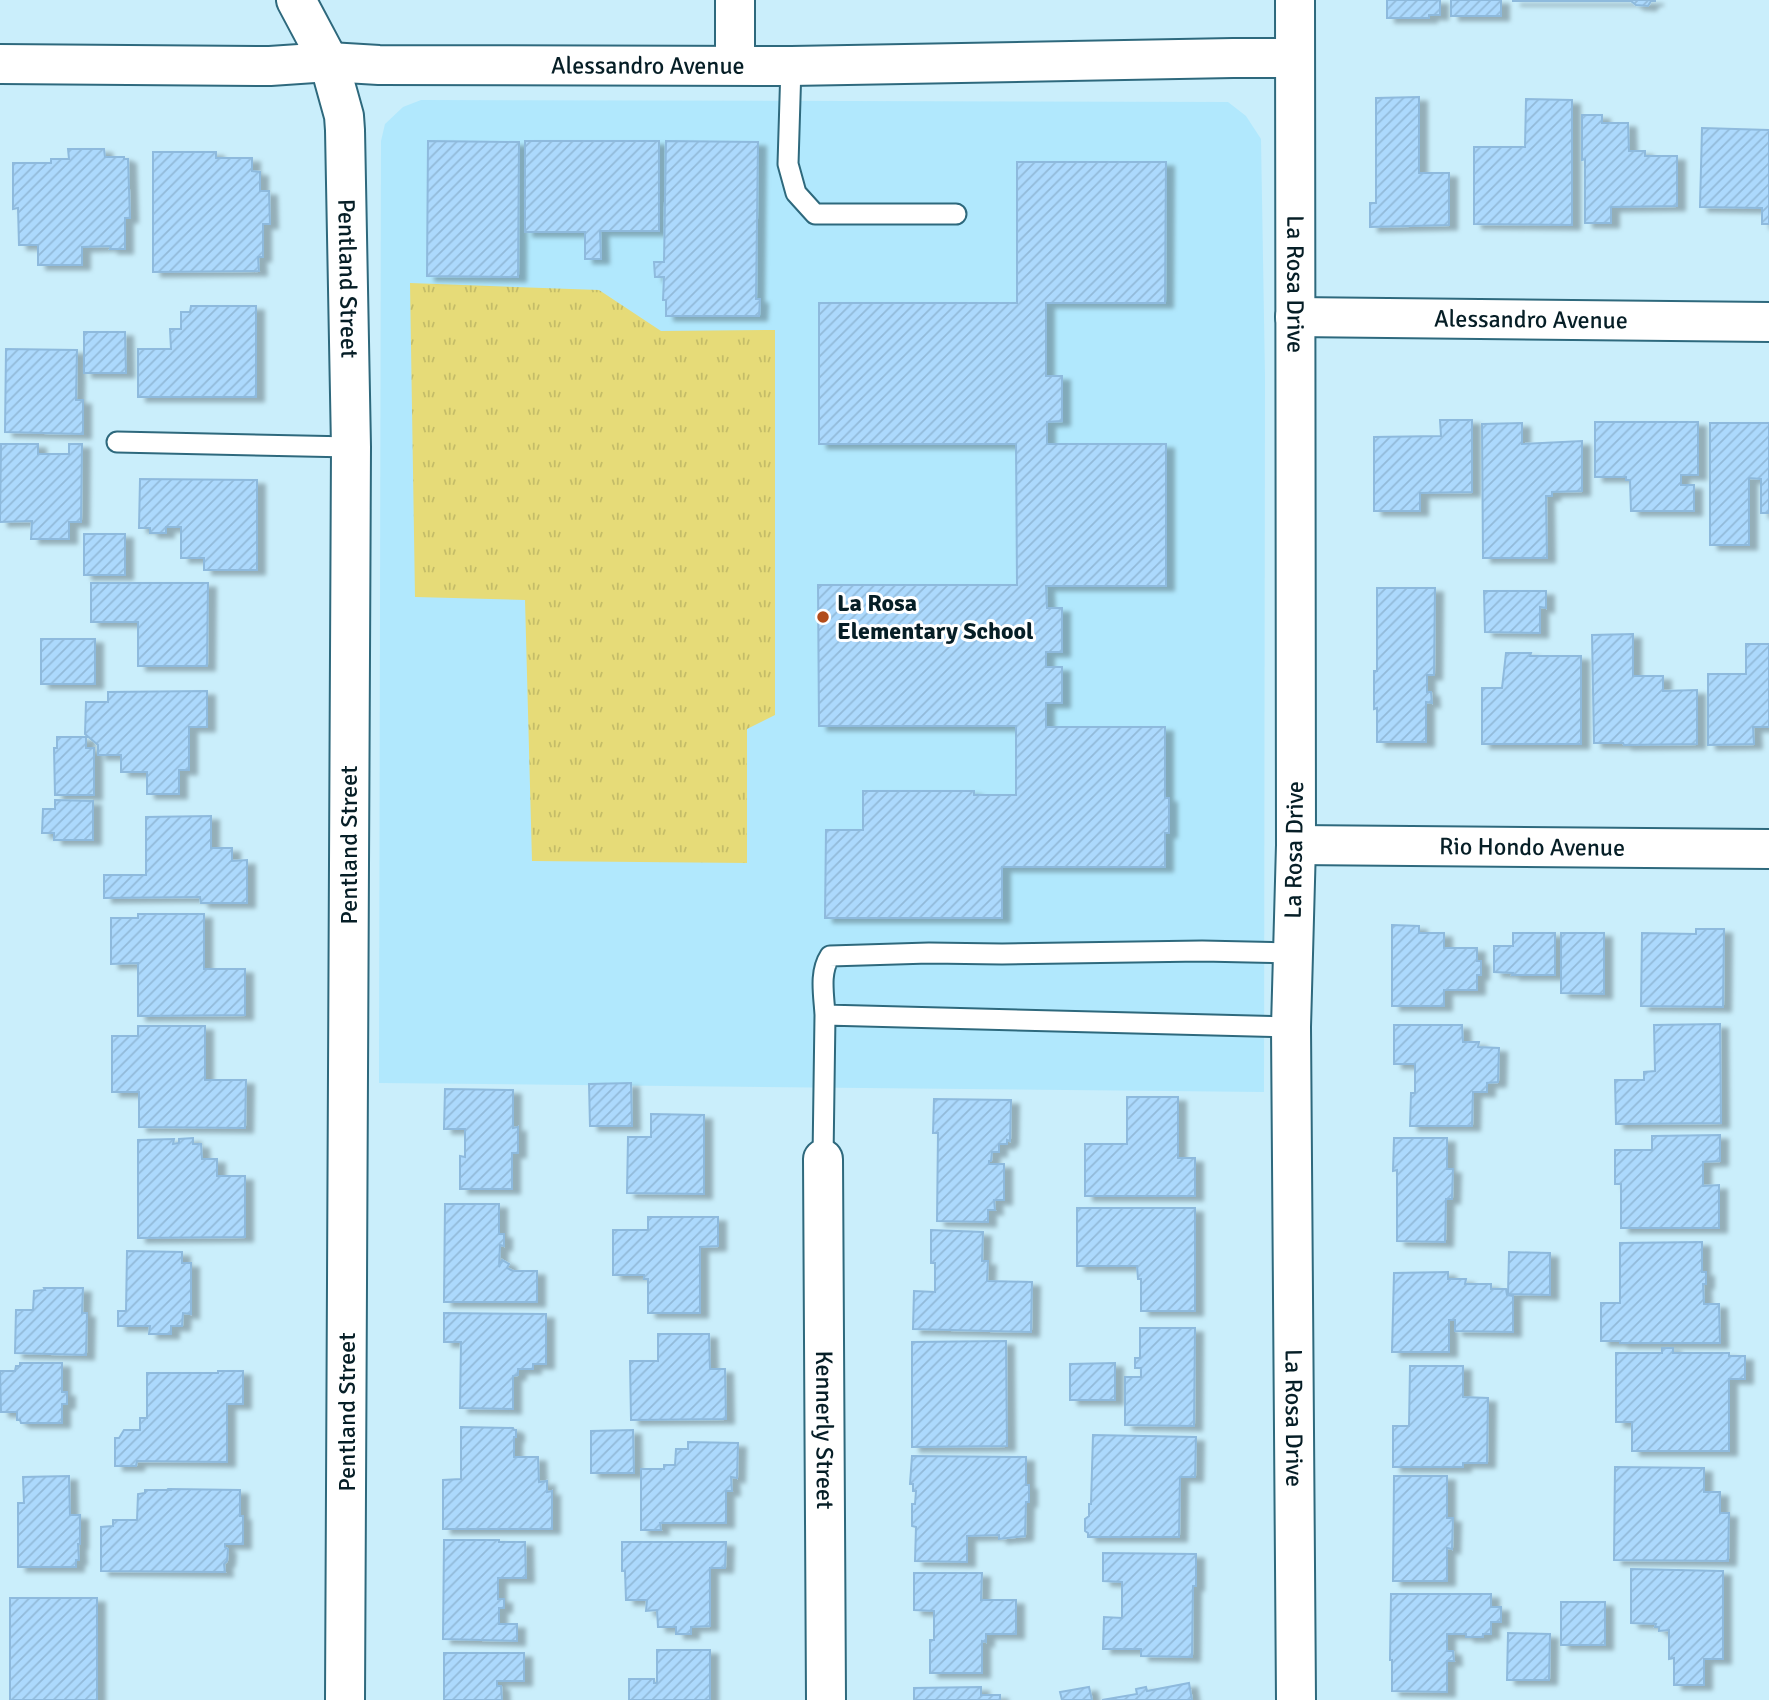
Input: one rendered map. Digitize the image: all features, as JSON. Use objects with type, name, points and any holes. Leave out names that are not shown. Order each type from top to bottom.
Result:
[{"type":"street","name":"Pentland Street","points":[[296,0],[329,62],[344,116],[345,130],[351,447],[345,1700]]},
{"type":"street","points":[[735,0],[735,65]]},
{"type":"street","name":"La Rosa Drive","points":[[1295,0],[1296,845],[1291,1027],[1296,1700]]},
{"type":"street","name":"Alessandro Avenue","points":[[0,64],[270,66],[329,62],[379,65],[791,66],[1294,58]]},
{"type":"street","name":"Alessandro Avenue","points":[[1295,317],[1769,322]]},
{"type":"street","name":"Rio Hondo Avenue","points":[[1296,845],[1769,849]]},
{"type":"street","name":"Kennerly Street","points":[[823,1159],[826,1700]]},
{"type":"lane","points":[[791,66],[788,164],[796,193],[815,214],[956,215]]},
{"type":"lane","points":[[117,442],[351,447]]},
{"type":"lane","points":[[823,1159],[823,976],[830,956],[1202,951],[1292,953]]},
{"type":"lane","points":[[825,1015],[1291,1027]]},
{"type":"shaded area","name":"La Rosa Elementary School","points":[[421,100],[1228,102],[1246,116],[1261,139],[1265,377],[1264,1092],[379,1083],[381,141],[385,124],[403,107]]},
{"type":"green space","points":[[410,283],[599,290],[661,331],[775,330],[775,715],[747,729],[747,863],[532,861],[525,600],[415,597]]},
{"type":"building","points":[[1387,0],[1440,0],[1440,15],[1429,15],[1429,18],[1387,18]]},
{"type":"building","points":[[1451,0],[1501,0],[1501,16],[1451,16]]},
{"type":"building","points":[[1513,0],[1655,1],[1651,1],[1648,6],[1636,5],[1631,1]]},
{"type":"building","points":[[1419,97],[1419,173],[1449,173],[1449,225],[1370,227],[1370,203],[1376,203],[1376,98]]},
{"type":"building","points":[[1526,99],[1572,100],[1572,225],[1474,224],[1474,147],[1525,147]]},
{"type":"building","points":[[1582,115],[1602,115],[1602,123],[1628,123],[1629,151],[1645,151],[1645,156],[1677,156],[1677,206],[1611,207],[1611,223],[1585,223]]},
{"type":"building","points":[[1702,128],[1769,130],[1769,224],[1762,224],[1762,208],[1700,207]]},
{"type":"building","points":[[428,141],[519,142],[518,277],[427,276]]},
{"type":"building","points":[[525,141],[659,141],[659,231],[600,231],[601,259],[585,259],[585,232],[525,232]]},
{"type":"building","points":[[666,141],[758,142],[756,299],[760,299],[759,316],[666,316],[666,300],[663,300],[664,277],[655,277],[654,262],[664,262]]},
{"type":"building","points":[[68,149],[104,149],[105,157],[128,159],[130,218],[125,218],[125,249],[110,249],[111,246],[82,247],[82,265],[38,265],[38,245],[19,245],[18,208],[13,209],[13,163],[51,163],[51,159],[69,159]]},
{"type":"building","points":[[153,152],[216,152],[216,158],[252,158],[252,171],[260,172],[260,191],[269,191],[270,224],[263,224],[263,257],[258,257],[259,271],[153,272]]},
{"type":"building","points":[[1017,162],[1166,162],[1165,303],[1046,303],[1046,376],[1062,376],[1062,421],[1047,422],[1047,444],[1166,444],[1166,586],[1046,586],[1047,608],[1062,608],[1062,652],[1046,652],[1046,667],[1062,667],[1062,703],[1046,703],[1046,727],[1165,727],[1165,798],[1169,798],[1169,833],[1165,833],[1165,867],[1002,867],[1002,918],[825,918],[826,830],[863,830],[863,791],[974,791],[974,795],[1016,795],[1016,726],[819,726],[818,585],[1017,585],[1016,444],[819,444],[819,303],[1017,303]]},
{"type":"building","points":[[191,306],[256,306],[256,397],[138,397],[138,349],[171,349],[170,329],[181,329],[181,312],[190,312]]},
{"type":"building","points":[[84,332],[125,332],[126,373],[84,373]]},
{"type":"building","points":[[6,349],[77,350],[76,400],[83,400],[83,434],[5,432]]},
{"type":"building","points":[[1440,420],[1472,420],[1472,492],[1420,493],[1420,511],[1374,511],[1374,437],[1441,436]]},
{"type":"building","points":[[1595,422],[1698,422],[1698,475],[1681,475],[1681,485],[1694,485],[1694,511],[1631,511],[1630,480],[1626,480],[1626,477],[1595,477]]},
{"type":"building","points":[[1522,423],[1522,444],[1582,441],[1582,491],[1552,492],[1552,496],[1546,496],[1547,558],[1483,558],[1482,424]]},
{"type":"building","points":[[1710,423],[1769,423],[1769,513],[1761,513],[1761,479],[1749,478],[1749,545],[1710,545]]},
{"type":"building","points":[[1,444],[38,444],[38,454],[69,454],[69,444],[82,444],[81,522],[69,522],[69,539],[31,539],[32,521],[0,522]]},
{"type":"building","points":[[140,479],[257,480],[257,570],[204,570],[204,558],[181,558],[181,527],[166,527],[166,533],[150,533],[150,528],[139,528]]},
{"type":"building","points":[[84,534],[125,534],[125,575],[84,575]]},
{"type":"building","points":[[91,583],[208,583],[207,666],[138,666],[138,622],[91,622]]},
{"type":"building","points":[[1377,588],[1435,588],[1434,675],[1427,675],[1427,692],[1431,692],[1432,703],[1426,702],[1426,742],[1377,742],[1374,671],[1377,671]]},
{"type":"building","points":[[1484,591],[1546,591],[1546,608],[1540,607],[1540,633],[1485,632]]},
{"type":"building","points":[[1633,634],[1633,676],[1663,676],[1663,691],[1697,690],[1697,744],[1594,743],[1592,635]]},
{"type":"building","points":[[41,639],[95,639],[95,684],[41,684]]},
{"type":"building","points":[[1746,644],[1769,644],[1769,727],[1753,727],[1754,744],[1708,745],[1708,674],[1746,674]]},
{"type":"building","points":[[1506,653],[1581,656],[1581,744],[1482,744],[1482,688],[1502,688]]},
{"type":"building","points":[[207,691],[207,727],[189,727],[189,770],[179,770],[179,794],[147,794],[147,772],[121,772],[121,755],[98,755],[98,745],[85,734],[86,702],[108,702],[108,692]]},
{"type":"building","points":[[57,737],[86,737],[86,748],[94,748],[94,795],[55,795],[54,748],[57,748]]},
{"type":"building","points":[[55,800],[93,801],[93,840],[54,840],[54,833],[42,833],[43,809],[55,809]]},
{"type":"building","points":[[211,816],[211,848],[232,848],[232,861],[247,860],[247,903],[201,903],[200,897],[104,898],[104,875],[146,875],[146,817]]},
{"type":"building","points":[[138,914],[204,914],[204,969],[245,969],[245,1015],[138,1016],[138,963],[111,964],[111,918],[138,918]]},
{"type":"building","points":[[1392,925],[1419,926],[1419,933],[1444,933],[1444,948],[1477,948],[1481,975],[1477,975],[1477,990],[1444,990],[1444,1006],[1392,1006]]},
{"type":"building","points":[[1696,929],[1724,929],[1723,1007],[1641,1006],[1642,933],[1696,934]]},
{"type":"building","points":[[1513,933],[1555,933],[1555,975],[1512,975],[1513,973],[1494,972],[1494,946],[1513,946]]},
{"type":"building","points":[[1561,933],[1604,933],[1604,994],[1561,993]]},
{"type":"building","points":[[1720,1024],[1721,1123],[1616,1124],[1615,1080],[1644,1080],[1644,1072],[1655,1071],[1654,1025]]},
{"type":"building","points":[[1394,1025],[1462,1025],[1463,1042],[1479,1042],[1478,1047],[1499,1048],[1498,1082],[1487,1083],[1487,1092],[1473,1092],[1472,1126],[1410,1126],[1411,1093],[1415,1093],[1415,1064],[1394,1064]]},
{"type":"building","points":[[138,1026],[205,1026],[205,1080],[246,1080],[245,1128],[139,1127],[139,1092],[112,1092],[112,1036],[138,1036]]},
{"type":"building","points":[[631,1083],[632,1126],[590,1126],[589,1084]]},
{"type":"building","points":[[445,1089],[513,1090],[513,1128],[518,1127],[518,1153],[512,1153],[512,1189],[460,1189],[460,1156],[465,1157],[465,1129],[444,1129]]},
{"type":"building","points":[[1127,1097],[1178,1097],[1178,1158],[1195,1158],[1195,1196],[1085,1196],[1085,1144],[1127,1144]]},
{"type":"building","points":[[934,1099],[1011,1100],[1010,1141],[1007,1140],[1007,1144],[999,1144],[999,1152],[992,1152],[989,1161],[989,1164],[1004,1164],[1004,1200],[994,1200],[995,1210],[988,1210],[988,1222],[937,1221],[938,1133],[933,1133]]},
{"type":"building","points":[[651,1114],[704,1115],[704,1194],[627,1193],[628,1137],[651,1137]]},
{"type":"building","points":[[1720,1135],[1720,1161],[1703,1162],[1703,1186],[1719,1185],[1719,1228],[1621,1228],[1621,1184],[1615,1184],[1615,1150],[1652,1150],[1652,1136]]},
{"type":"building","points":[[193,1138],[193,1144],[201,1144],[202,1159],[217,1159],[217,1176],[245,1176],[245,1237],[138,1238],[138,1140],[174,1139],[173,1144],[179,1143],[179,1139]]},
{"type":"building","points":[[1394,1138],[1447,1138],[1447,1169],[1453,1169],[1452,1199],[1446,1199],[1445,1242],[1397,1241]]},
{"type":"building","points":[[445,1204],[499,1204],[499,1234],[504,1234],[504,1246],[500,1245],[499,1267],[502,1260],[509,1264],[507,1268],[513,1271],[537,1271],[537,1302],[444,1302]]},
{"type":"building","points":[[1077,1208],[1195,1208],[1195,1311],[1141,1311],[1141,1279],[1138,1279],[1137,1266],[1077,1266]]},
{"type":"building","points":[[648,1217],[718,1217],[718,1246],[700,1247],[700,1313],[648,1313],[648,1279],[644,1279],[644,1275],[613,1275],[613,1230],[648,1230]]},
{"type":"building","points":[[931,1230],[983,1232],[982,1261],[988,1261],[987,1281],[1032,1282],[1031,1332],[913,1329],[914,1291],[935,1292],[935,1263],[931,1263]]},
{"type":"building","points":[[1702,1242],[1702,1272],[1706,1272],[1706,1284],[1703,1284],[1704,1304],[1719,1304],[1720,1343],[1601,1341],[1601,1303],[1620,1303],[1620,1243]]},
{"type":"building","points":[[127,1251],[182,1252],[182,1263],[191,1263],[191,1314],[183,1313],[182,1326],[171,1326],[171,1334],[149,1334],[150,1326],[118,1326],[118,1311],[126,1311]]},
{"type":"building","points":[[1509,1252],[1550,1253],[1550,1295],[1508,1294]]},
{"type":"building","points":[[1448,1272],[1448,1279],[1466,1279],[1465,1284],[1491,1284],[1491,1289],[1506,1289],[1507,1295],[1513,1296],[1513,1332],[1455,1331],[1455,1320],[1449,1320],[1449,1352],[1392,1352],[1394,1273]]},
{"type":"building","points":[[44,1288],[83,1288],[82,1313],[87,1313],[86,1355],[15,1353],[16,1310],[33,1310],[34,1291],[45,1290]]},
{"type":"building","points":[[444,1313],[546,1314],[546,1364],[533,1364],[533,1369],[518,1369],[518,1375],[513,1376],[513,1409],[460,1408],[461,1342],[444,1342]]},
{"type":"building","points":[[1140,1328],[1195,1328],[1194,1426],[1125,1425],[1125,1377],[1141,1377],[1141,1368],[1135,1368],[1135,1358],[1140,1358]]},
{"type":"building","points":[[658,1334],[709,1334],[710,1369],[725,1369],[726,1419],[631,1420],[630,1361],[658,1361]]},
{"type":"building","points":[[1006,1341],[1007,1446],[912,1447],[912,1342]]},
{"type":"building","points":[[1662,1348],[1673,1348],[1673,1353],[1729,1353],[1729,1356],[1745,1356],[1745,1379],[1729,1379],[1729,1451],[1632,1451],[1632,1422],[1616,1422],[1616,1353],[1662,1353]]},
{"type":"building","points":[[20,1363],[62,1363],[62,1392],[67,1392],[67,1404],[62,1404],[62,1423],[21,1423],[17,1420],[17,1412],[1,1412],[0,1371],[15,1371]]},
{"type":"building","points":[[1115,1363],[1115,1400],[1070,1400],[1070,1364]]},
{"type":"building","points":[[1410,1366],[1463,1366],[1463,1397],[1488,1398],[1487,1463],[1463,1463],[1463,1467],[1393,1467],[1393,1426],[1409,1426]]},
{"type":"building","points":[[243,1371],[243,1404],[227,1404],[227,1462],[137,1461],[136,1466],[115,1466],[115,1438],[119,1438],[124,1430],[140,1430],[140,1418],[147,1418],[147,1373]]},
{"type":"building","points":[[461,1427],[516,1430],[514,1457],[538,1457],[539,1482],[547,1481],[547,1492],[552,1491],[552,1529],[443,1529],[443,1480],[461,1479]]},
{"type":"building","points":[[633,1430],[634,1473],[591,1473],[591,1431]]},
{"type":"building","points":[[1093,1435],[1196,1437],[1195,1477],[1180,1477],[1179,1537],[1088,1537],[1085,1519],[1089,1516],[1091,1504]]},
{"type":"building","points":[[688,1442],[738,1443],[737,1478],[731,1477],[732,1491],[726,1491],[726,1523],[660,1523],[661,1530],[641,1530],[641,1469],[664,1469],[664,1465],[675,1465],[676,1449],[688,1449]]},
{"type":"building","points":[[912,1456],[1026,1457],[1029,1502],[1026,1502],[1025,1536],[999,1539],[999,1535],[967,1536],[967,1562],[915,1561],[916,1527],[912,1526],[912,1504],[915,1504],[916,1491],[913,1491],[913,1484],[910,1484]]},
{"type":"building","points":[[1615,1467],[1704,1468],[1704,1492],[1720,1492],[1720,1513],[1729,1513],[1728,1561],[1614,1560]]},
{"type":"building","points":[[69,1476],[70,1515],[80,1515],[79,1560],[76,1560],[76,1567],[18,1567],[18,1503],[24,1503],[23,1477]]},
{"type":"building","points":[[1394,1476],[1447,1476],[1447,1518],[1453,1518],[1452,1549],[1447,1548],[1447,1581],[1393,1581]]},
{"type":"building","points":[[145,1490],[240,1490],[243,1544],[225,1544],[228,1549],[225,1572],[101,1571],[101,1527],[113,1526],[113,1520],[137,1520],[138,1494],[145,1493]]},
{"type":"building","points":[[444,1540],[525,1542],[526,1578],[498,1578],[498,1599],[504,1599],[504,1608],[499,1608],[499,1624],[517,1624],[517,1641],[443,1639]]},
{"type":"building","points":[[622,1542],[726,1542],[725,1568],[710,1568],[710,1626],[691,1627],[691,1634],[676,1634],[676,1627],[658,1627],[657,1610],[646,1611],[647,1600],[626,1600]]},
{"type":"building","points":[[1103,1553],[1196,1554],[1192,1657],[1141,1656],[1141,1649],[1103,1649],[1104,1617],[1122,1618],[1122,1582],[1103,1581]]},
{"type":"building","points":[[1631,1569],[1723,1571],[1723,1659],[1704,1659],[1704,1685],[1674,1685],[1674,1658],[1669,1659],[1669,1630],[1659,1631],[1659,1627],[1655,1627],[1656,1624],[1631,1623]]},
{"type":"building","points":[[914,1573],[982,1573],[981,1600],[1016,1600],[1016,1634],[986,1634],[986,1642],[982,1641],[982,1673],[930,1673],[930,1640],[934,1640],[934,1611],[914,1610]]},
{"type":"building","points":[[1391,1594],[1491,1594],[1491,1607],[1501,1607],[1501,1622],[1491,1622],[1491,1634],[1483,1634],[1483,1637],[1447,1634],[1447,1651],[1453,1651],[1454,1661],[1447,1661],[1447,1692],[1392,1691]]},
{"type":"building","points":[[10,1598],[97,1598],[97,1700],[10,1700]]},
{"type":"building","points":[[1561,1602],[1605,1602],[1605,1645],[1561,1645]]},
{"type":"building","points":[[1508,1633],[1550,1634],[1549,1680],[1507,1680]]},
{"type":"building","points":[[657,1650],[710,1650],[710,1700],[629,1700],[629,1679],[654,1679],[654,1683],[657,1683]]},
{"type":"building","points":[[444,1653],[524,1653],[524,1681],[497,1681],[497,1686],[501,1686],[502,1700],[444,1700]]},
{"type":"building","points":[[1189,1683],[1192,1700],[1102,1700],[1137,1694],[1136,1689],[1146,1687],[1147,1691]]},
{"type":"building","points":[[981,1687],[981,1695],[1000,1695],[1000,1700],[914,1700],[914,1688]]},
{"type":"building","points":[[1089,1687],[1092,1700],[1062,1700],[1060,1692]]},
{"type":"place","name":"La Rosa Elementary School","points":[[823,617]]}]
